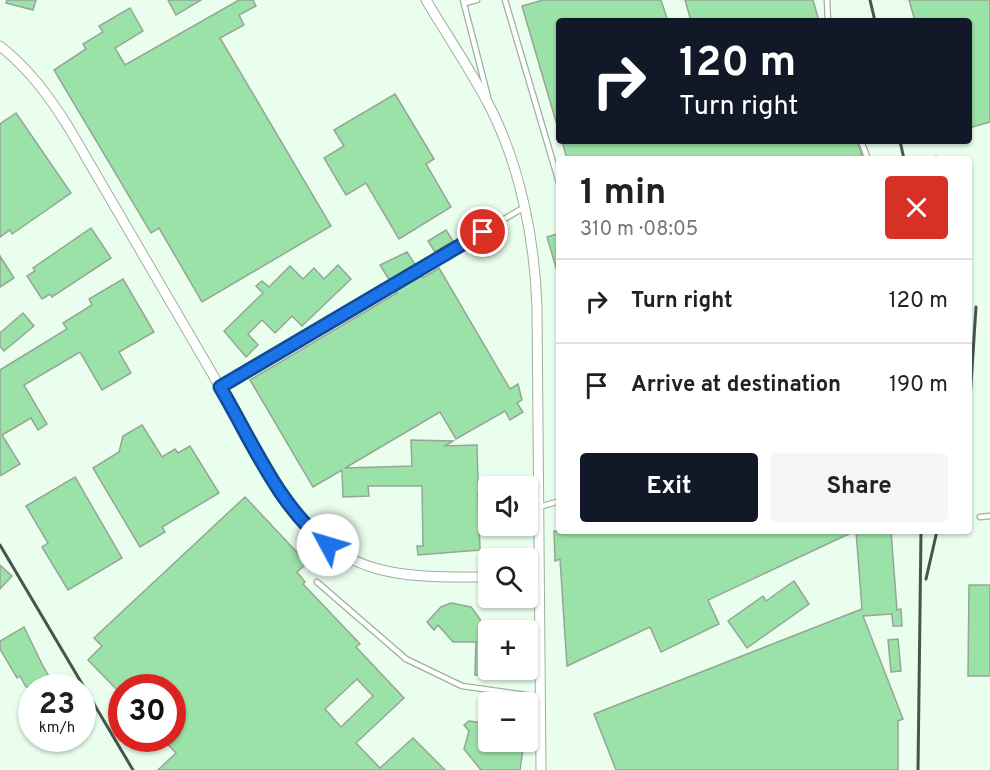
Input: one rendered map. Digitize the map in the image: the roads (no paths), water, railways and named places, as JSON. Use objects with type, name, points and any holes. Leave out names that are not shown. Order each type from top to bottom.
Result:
[{"type":"street","points":[[426,0],[492,112],[506,145],[523,208],[536,279],[541,770]]},
{"type":"street","points":[[0,46],[23,64],[44,90],[99,177],[290,507],[306,528],[328,545],[379,571],[405,576],[478,577]]},
{"type":"lane","points":[[477,0],[464,2],[492,112]]},
{"type":"lane","points":[[505,0],[556,172]]},
{"type":"lane","points":[[826,0],[828,18]]},
{"type":"lane","points":[[220,387],[523,208]]},
{"type":"lane","points":[[539,507],[556,502]]},
{"type":"lane","points":[[980,517],[990,516]]},
{"type":"lane","points":[[317,582],[406,659],[462,686],[540,697]]},
{"type":"railway","points":[[870,0],[874,18]]},
{"type":"railway","points":[[901,144],[903,156]]},
{"type":"railway","points":[[972,369],[976,307]]},
{"type":"railway","points":[[918,770],[921,534]]},
{"type":"railway","points":[[926,579],[936,534]]},
{"type":"railway","points":[[0,545],[133,770]]}]
